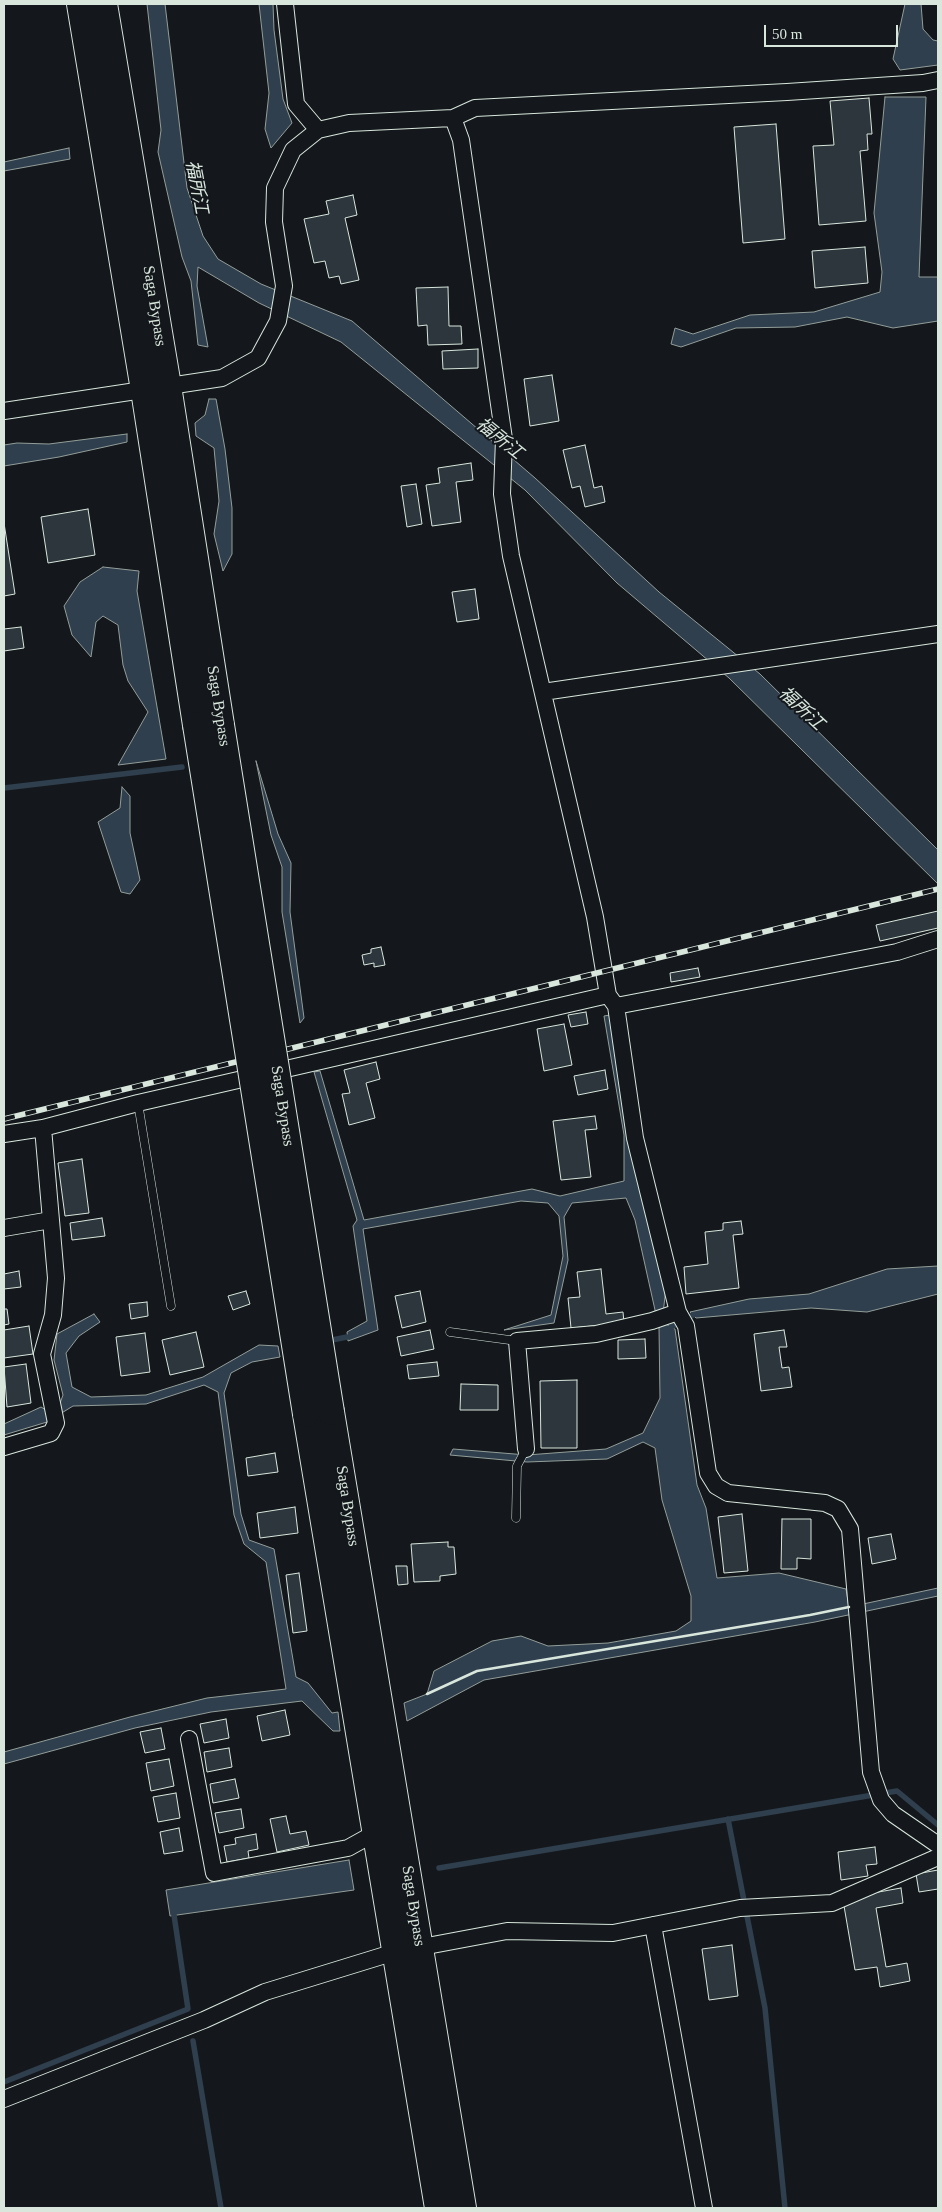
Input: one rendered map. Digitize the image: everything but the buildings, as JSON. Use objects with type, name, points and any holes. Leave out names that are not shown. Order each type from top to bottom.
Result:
[{"type":"highway","name":"Saga Bypass","points":[[80,4],[156,388]]},
{"type":"highway","name":"Saga Bypass","points":[[104,4],[156,388],[208,725],[319,1413],[408,1950],[463,2208]]},
{"type":"highway","name":"Saga Bypass","points":[[319,1413],[376,1836],[408,1950],[438,2208]]},
{"type":"street","points":[[285,4],[296,104],[318,130]]},
{"type":"street","points":[[4,411],[222,378],[258,358],[278,321],[284,286],[274,222],[275,188],[292,150],[318,130],[349,124],[453,118],[475,108],[787,92],[923,83],[938,80]]},
{"type":"street","points":[[453,118],[461,140],[504,439],[502,494],[511,556],[595,917],[612,1001],[635,1138],[679,1318],[708,1473],[716,1486],[728,1493],[825,1503],[838,1509],[850,1529],[871,1772],[879,1794],[894,1814],[938,1845]]},
{"type":"street","points":[[543,692],[938,634]]},
{"type":"street","points":[[4,1134],[43,1128],[138,1103],[612,1001],[897,952],[938,939]]},
{"type":"street","points":[[4,1448],[51,1433],[56,1423],[42,1354],[53,1315],[56,1278],[43,1128]]},
{"type":"street","points":[[4,1228],[51,1220]]},
{"type":"street","points":[[526,1450],[517,1341],[596,1334],[652,1321],[679,1318]]},
{"type":"street","points":[[189,1739],[214,1873],[348,1848],[366,1838],[376,1836]]},
{"type":"street","points":[[4,2099],[204,2020],[265,1992],[408,1950],[507,1931],[613,1933],[746,1907],[832,1902],[938,1857]]},
{"type":"street","points":[[652,1925],[704,2208]]},
{"type":"lane","points":[[138,1103],[171,1306]]},
{"type":"lane","points":[[450,1332],[517,1341]]},
{"type":"lane","points":[[516,1518],[517,1466],[526,1450]]},
{"type":"water","points":[[147,4],[165,4],[187,188],[203,236],[218,259],[261,284],[352,321],[535,478],[659,592],[760,674],[938,850],[938,884],[729,678],[617,583],[525,490],[341,342],[259,303],[198,267],[197,286],[208,347],[198,345],[191,281],[182,257],[158,152],[161,130]]},
{"type":"water","points":[[259,4],[273,4],[274,30],[283,99],[292,123],[271,148],[265,129],[269,93]]},
{"type":"water","points":[[905,4],[921,4],[923,29],[933,40],[938,41],[938,65],[900,70],[893,59]]},
{"type":"water","points":[[885,97],[926,97],[919,277],[938,277],[938,321],[893,328],[847,317],[795,327],[736,328],[681,347],[671,344],[675,328],[693,334],[750,315],[814,312],[880,292],[882,272],[874,213]]},
{"type":"water","points":[[69,148],[70,159],[4,171],[4,162]]},
{"type":"water","points":[[209,399],[216,399],[225,449],[232,508],[232,554],[223,571],[214,534],[219,501],[214,448],[196,436],[195,423],[205,415]]},
{"type":"water","points":[[127,434],[127,442],[59,457],[4,466],[4,445],[17,443],[49,444]]},
{"type":"water","points":[[103,567],[139,571],[137,591],[166,759],[118,765],[148,712],[128,681],[123,665],[118,625],[103,616],[96,622],[91,657],[72,635],[64,606],[80,582]]},
{"type":"water","points":[[256,761],[278,834],[291,863],[290,912],[304,1018],[300,1023],[282,912],[282,867],[271,835]]},
{"type":"water","points":[[122,787],[130,796],[130,833],[140,880],[130,894],[121,892],[98,822],[120,808]]},
{"type":"water","points":[[610,1015],[666,1289],[663,1313],[666,1324],[675,1329],[697,1485],[706,1508],[717,1578],[779,1573],[846,1589],[849,1607],[938,1588],[938,1596],[815,1622],[484,1680],[407,1721],[404,1703],[427,1694],[434,1671],[492,1641],[521,1636],[548,1646],[608,1643],[676,1631],[691,1621],[691,1596],[662,1500],[655,1448],[643,1442],[607,1459],[527,1462],[450,1455],[453,1449],[527,1455],[606,1449],[643,1433],[660,1398],[659,1328],[635,1220],[626,1198],[572,1203],[564,1217],[568,1260],[554,1323],[504,1330],[551,1315],[563,1256],[559,1216],[548,1203],[521,1201],[363,1229],[378,1330],[348,1341],[347,1332],[367,1321],[353,1226],[357,1220],[314,1072],[320,1071],[364,1220],[532,1189],[560,1196],[624,1181],[624,1135],[604,1016]]},
{"type":"water","points":[[938,1266],[938,1294],[867,1312],[811,1308],[696,1318],[690,1312],[749,1299],[809,1294],[887,1269]]},
{"type":"water","points":[[94,1314],[100,1322],[79,1336],[66,1353],[72,1387],[91,1397],[146,1395],[203,1377],[259,1345],[278,1346],[280,1357],[252,1362],[231,1373],[224,1393],[241,1514],[249,1540],[274,1549],[296,1677],[308,1683],[332,1713],[338,1712],[340,1731],[333,1731],[302,1701],[211,1712],[135,1728],[4,1764],[4,1752],[130,1717],[207,1698],[286,1689],[266,1562],[244,1544],[234,1515],[218,1392],[204,1385],[146,1404],[73,1406],[47,1422],[4,1435],[4,1424],[41,1407],[46,1410],[59,1406],[63,1395],[54,1360],[57,1334]]},
{"type":"water","points":[[349,1860],[354,1890],[170,1916],[166,1890]]},
{"type":"waterway","points":[[4,788],[182,767]]},
{"type":"waterway","points":[[671,1327],[693,1315]]},
{"type":"waterway","points":[[327,1341],[347,1337]]},
{"type":"waterway","points":[[439,1868],[897,1791],[938,1825]]},
{"type":"waterway","points":[[728,1819],[765,2008],[785,2208]]},
{"type":"waterway","points":[[4,2082],[188,2009],[174,1915]]},
{"type":"waterway","points":[[193,2041],[221,2208]]},
{"type":"railway","points":[[4,1119],[938,889]]},
{"type":"wall","points":[[427,1694],[477,1671],[849,1607]]},
{"type":"water label","name":"福所江","points":[[196,187]]},
{"type":"water label","name":"福所江","points":[[499,439]]},
{"type":"water label","name":"福所江","points":[[801,709]]}]
